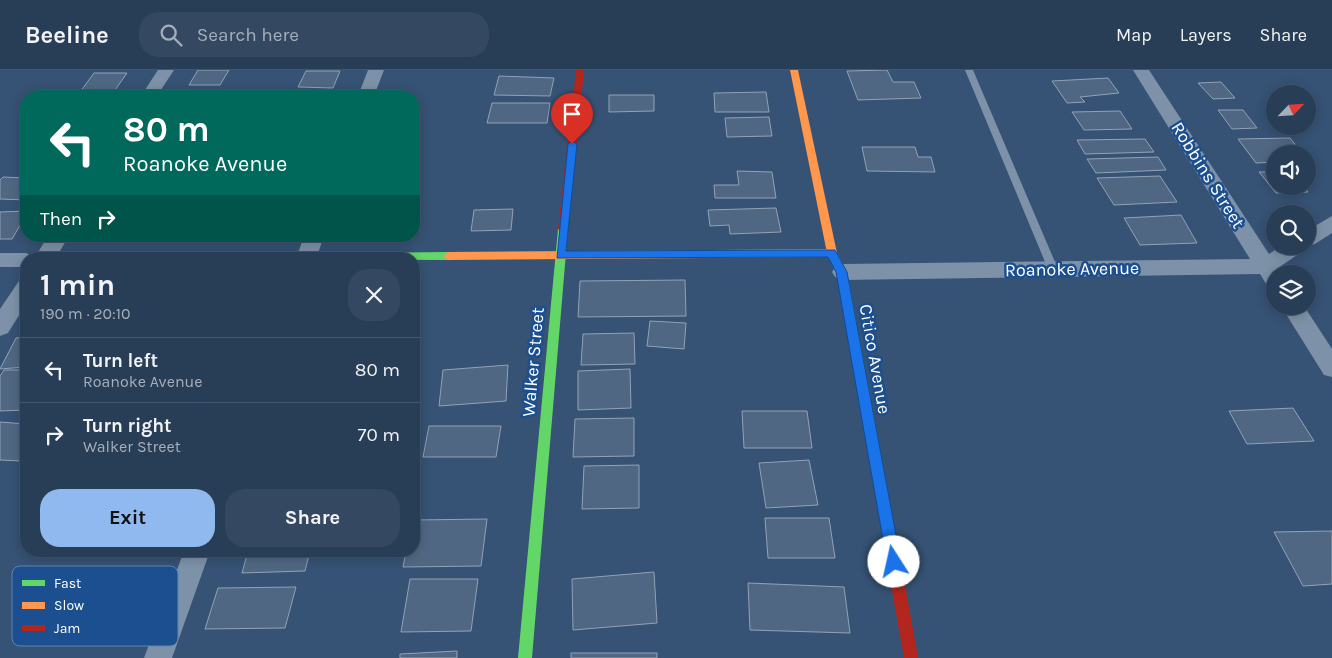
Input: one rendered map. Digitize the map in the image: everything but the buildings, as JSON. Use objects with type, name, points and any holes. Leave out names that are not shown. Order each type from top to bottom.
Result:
[{"type":"street","points":[[153,90],[166,70]]},
{"type":"street","points":[[368,90],[376,70]]},
{"type":"street","name":"Walker Street","points":[[525,658],[560,255],[580,70]]},
{"type":"street","name":"Citico Avenue","points":[[794,70],[832,253],[842,272],[911,658]]},
{"type":"street","name":"Robbins Street","points":[[1141,70],[1266,267]]},
{"type":"street","points":[[1316,234],[1332,224]]},
{"type":"street","points":[[420,257],[832,253]]},
{"type":"street","points":[[1278,265],[1287,255]]},
{"type":"street","points":[[0,260],[20,260]]},
{"type":"street","name":"Roanoke Avenue","points":[[842,272],[1053,269],[1266,273]]},
{"type":"street","points":[[0,327],[20,296]]},
{"type":"street","points":[[1298,315],[1332,368]]},
{"type":"street","points":[[178,604],[196,557]]},
{"type":"street","points":[[158,658],[162,646]]},
{"type":"lane","points":[[969,70],[1053,269]]},
{"type":"traffic: fast","points":[[525,658],[563,229]]},
{"type":"traffic: fast","points":[[712,254],[832,253]]},
{"type":"traffic: fast","points":[[420,256],[448,256]]},
{"type":"traffic: fast","points":[[845,287],[895,568]]},
{"type":"traffic: slow","points":[[794,70],[832,253],[842,272],[845,287]]},
{"type":"traffic: slow","points":[[448,256],[712,254]]},
{"type":"traffic: jam","points":[[563,229],[580,70]]},
{"type":"traffic: jam","points":[[895,568],[911,658]]},
{"type":"route","points":[[572,144],[560,255],[832,253],[842,272],[894,562]]}]
